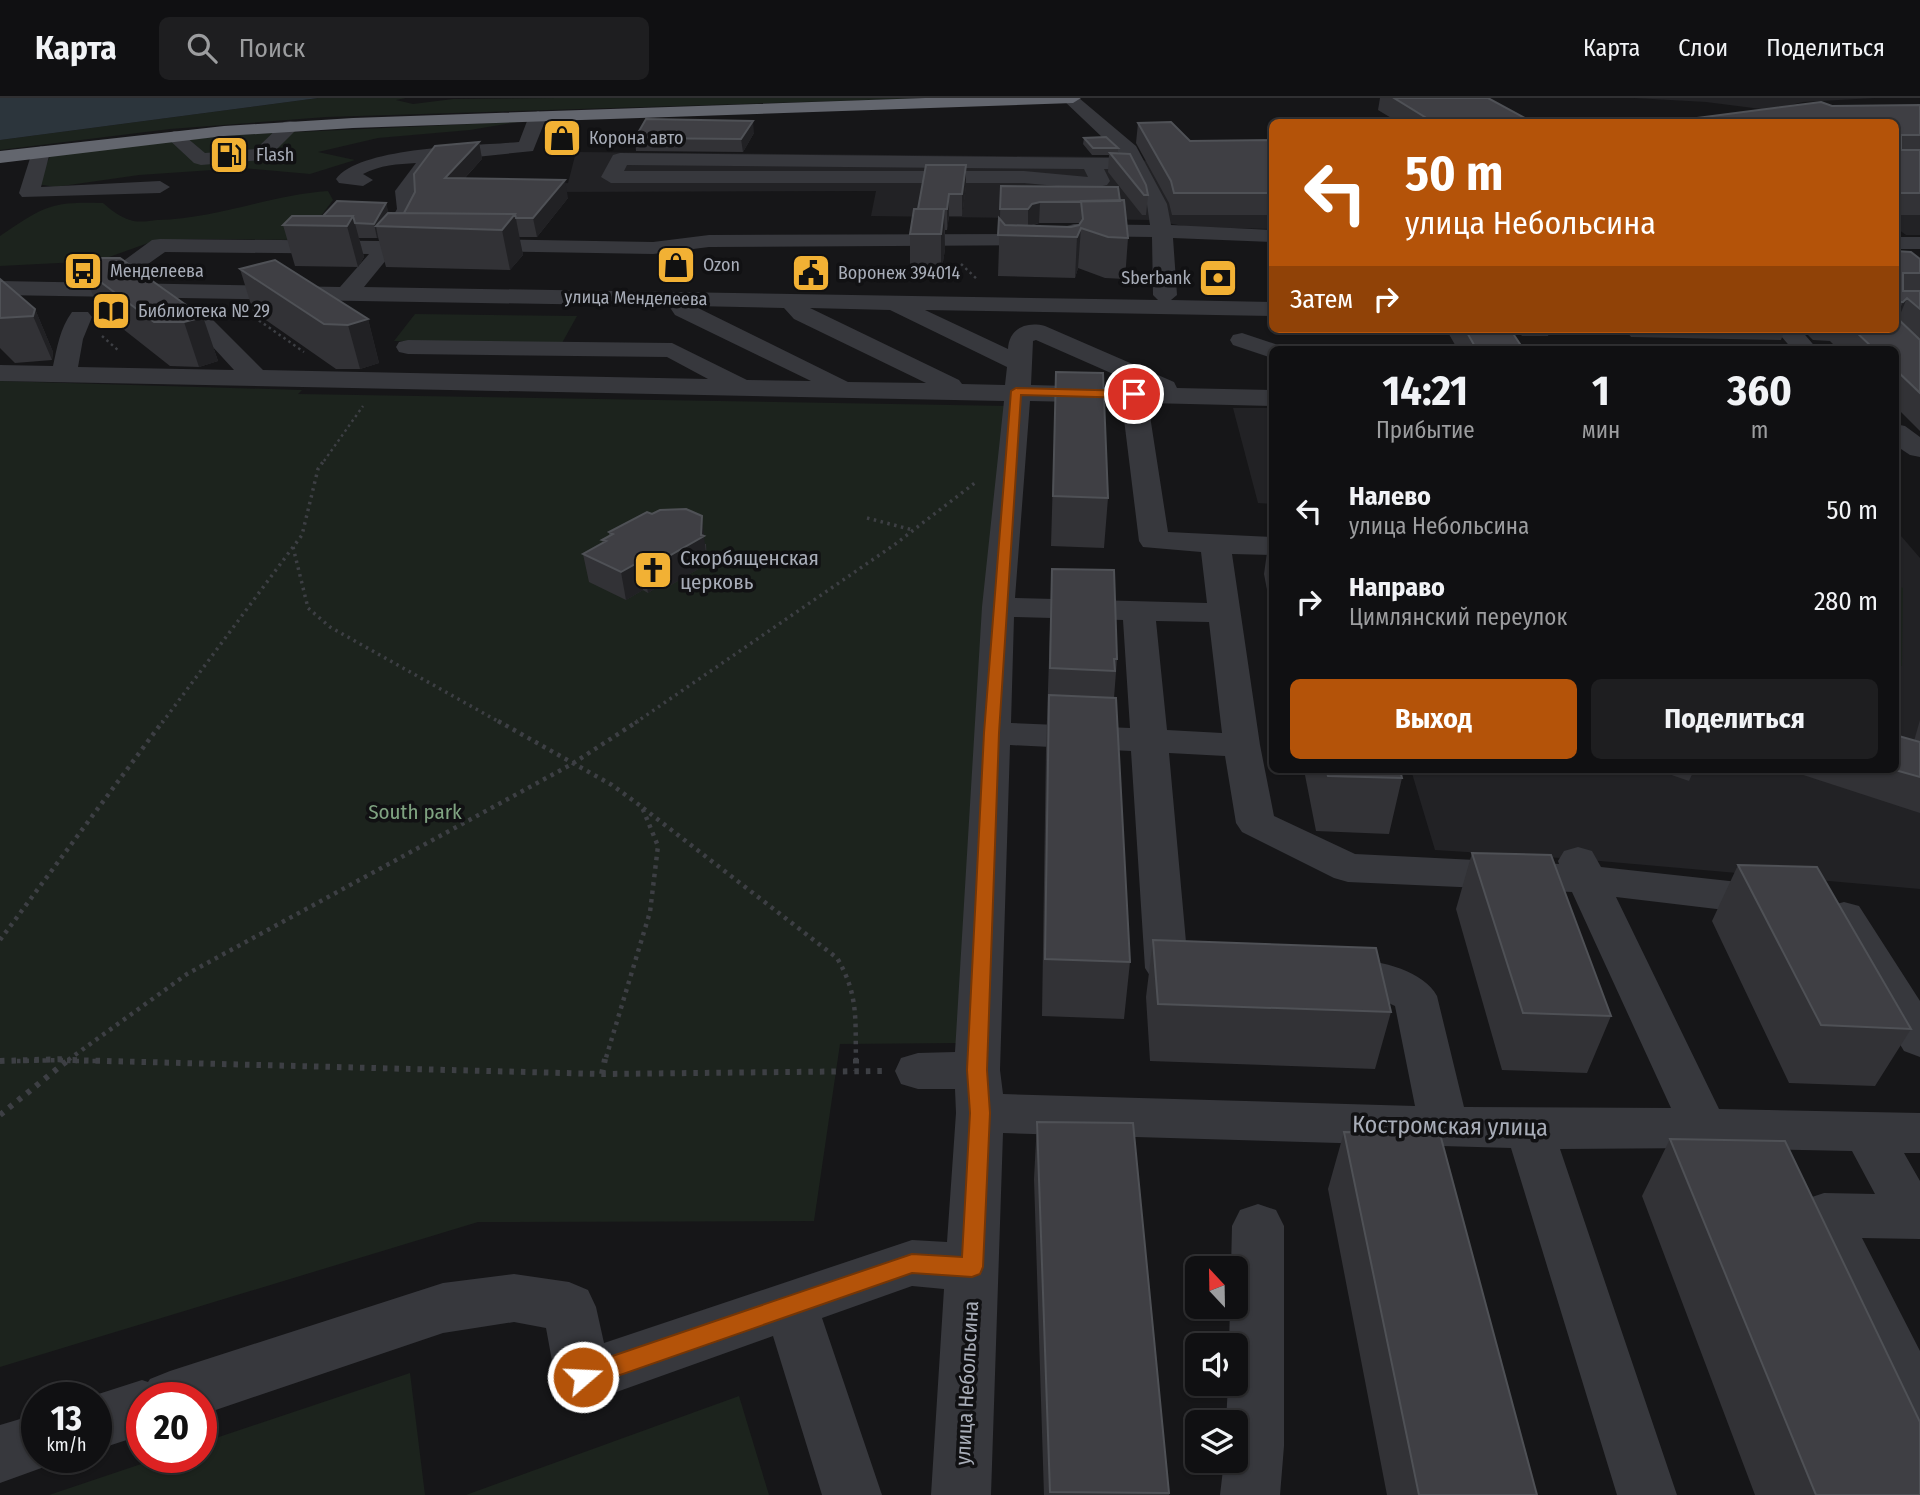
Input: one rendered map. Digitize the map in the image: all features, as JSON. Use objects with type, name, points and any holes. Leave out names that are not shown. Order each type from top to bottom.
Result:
[{"type":"highway","points":[[0,157],[174,136],[290,126],[1071,98]]},
{"type":"street","points":[[1071,98],[1129,150],[1157,204],[1162,231],[1165,295]]},
{"type":"street","points":[[363,180],[346,180],[351,173],[376,162],[526,147],[538,116]]},
{"type":"street","points":[[174,136],[201,159],[261,154],[290,126]]},
{"type":"street","points":[[41,152],[29,193],[160,187]]},
{"type":"street","points":[[351,288],[388,246],[407,209],[405,191],[431,156]]},
{"type":"street","points":[[1030,170],[611,177],[620,159],[1030,170],[1076,183],[1100,181],[1091,163],[1136,164]]},
{"type":"street","points":[[650,177],[660,159]]},
{"type":"street","points":[[1130,204],[1157,204]]},
{"type":"street","points":[[380,208],[407,209]]},
{"type":"street","points":[[856,225],[889,225],[890,239]]},
{"type":"street","points":[[968,239],[1048,231],[1162,231],[1269,236]]},
{"type":"street","points":[[699,252],[890,239],[1067,240],[1063,254]]},
{"type":"street","points":[[445,244],[653,248],[709,241],[928,254]]},
{"type":"street","points":[[1899,243],[1920,243]]},
{"type":"street","points":[[115,278],[160,245],[417,244]]},
{"type":"street","points":[[637,278],[653,248]]},
{"type":"street","name":"улица Менделеева","points":[[0,276],[678,299],[1269,309]]},
{"type":"street","name":"улица Менделеева","points":[[0,288],[351,288],[637,278],[1269,296]]},
{"type":"street","points":[[678,299],[682,310],[846,389]]},
{"type":"street","points":[[798,301],[796,308],[802,314],[961,391]]},
{"type":"street","points":[[900,303],[901,309],[1018,378]]},
{"type":"street","points":[[64,374],[71,339],[80,317]]},
{"type":"street","points":[[202,321],[257,379]]},
{"type":"street","name":"улица Небольсина","points":[[961,1495],[979,1092],[991,733],[998,607],[1021,337],[1036,331],[1183,396]]},
{"type":"street","points":[[1791,333],[1803,346]]},
{"type":"street","points":[[1242,340],[1269,350]]},
{"type":"street","points":[[408,347],[672,350],[744,387]]},
{"type":"street","points":[[0,373],[961,391],[1018,378],[1134,394],[1269,398]]},
{"type":"street","points":[[1134,394],[1154,541],[1269,546]]},
{"type":"street","points":[[1899,413],[1920,415]]},
{"type":"street","points":[[1899,435],[1920,449]]},
{"type":"street","points":[[1215,544],[1242,745],[1256,823],[1348,868],[1581,869],[1839,909],[1906,995],[1920,1039]]},
{"type":"street","points":[[998,607],[1224,614]]},
{"type":"street","points":[[1139,611],[1167,968],[1235,971]]},
{"type":"street","points":[[991,733],[1242,745]]},
{"type":"street","points":[[1581,869],[1704,1128]]},
{"type":"street","points":[[1290,973],[1371,976],[1415,996],[1444,1126]]},
{"type":"street","name":"Костромская улица","points":[[918,1071],[979,1092],[1444,1126],[1920,1133]]},
{"type":"street","points":[[1529,1129],[1647,1495]]},
{"type":"street","points":[[1866,1132],[1917,1217]]},
{"type":"street","points":[[1917,1217],[1824,1214],[1920,1410]]},
{"type":"street","points":[[1250,1495],[1255,1446],[1258,1226]]},
{"type":"street","points":[[217,1383],[455,1306],[514,1298],[569,1307],[583,1377],[912,1264],[972,1267]]},
{"type":"street","points":[[791,1306],[852,1495]]},
{"type":"street","points":[[0,1454],[21,1447]]},
{"type":"path","points":[[247,312],[345,381]]},
{"type":"path","points":[[80,317],[149,376]]},
{"type":"path","points":[[0,940],[302,535],[318,469],[364,405]]},
{"type":"path","points":[[0,1115],[68,1060],[187,974],[572,764],[689,688],[914,531],[1013,454]]},
{"type":"path","points":[[867,517],[914,531]]},
{"type":"path","points":[[293,547],[308,608],[330,627],[612,785],[837,958],[850,980],[854,997],[856,1071]]},
{"type":"path","points":[[602,1074],[650,912],[658,846],[642,807]]},
{"type":"path","points":[[0,1061],[68,1060],[602,1074],[918,1071]]},
{"type":"shaded area","points":[[0,98],[318,98],[0,140]]},
{"type":"shaded area","points":[[1634,98],[1875,98],[1803,102],[1769,110],[1706,102]]},
{"type":"shaded area","points":[[576,152],[1110,157],[1149,161],[1269,160],[1269,229],[1189,227],[1151,220],[871,216],[876,191],[548,192],[552,184],[568,183]]},
{"type":"shaded area","points":[[1899,158],[1920,161],[1920,235],[1906,235],[1899,230]]},
{"type":"shaded area","points":[[1233,408],[1269,408],[1269,504],[1258,503]]},
{"type":"shaded area","points":[[1899,534],[1920,558],[1920,889],[1577,859],[1435,850],[1412,773],[1899,773]]},
{"type":"green space","points":[[318,98],[406,98],[396,100],[413,104],[453,99],[928,98],[326,117],[170,129],[0,150],[0,140]]},
{"type":"green space","points":[[518,122],[470,130],[378,138],[318,152],[355,160],[310,174],[242,168],[139,175],[55,187],[37,184],[51,154],[234,135]]},
{"type":"green space","points":[[328,191],[333,200],[321,216],[331,228],[320,240],[188,239],[151,242],[98,261],[0,266],[0,236],[38,212],[58,205],[103,203],[123,217],[144,222],[200,216],[285,197]]},
{"type":"green space","points":[[415,314],[577,316],[562,343],[394,341]]},
{"type":"green space","name":"South park","points":[[0,381],[302,390],[298,394],[1009,406],[961,1043],[840,1044],[814,1221],[478,1222],[0,1367]]},
{"type":"green space","points":[[1899,587],[1903,588],[1902,666],[1899,665]]},
{"type":"green space","points":[[410,1373],[425,1495],[49,1495],[126,1469],[126,1473],[217,1473],[217,1438]]},
{"type":"green space","points":[[739,1396],[769,1495],[466,1495]]},
{"type":"building","points":[[1394,98],[1488,98],[1526,119],[1428,119]]},
{"type":"building","points":[[1821,102],[1832,106],[1920,105],[1920,135],[1901,135],[1901,150],[1920,150],[1920,193],[1899,193],[1899,119],[1689,119]]},
{"type":"building","points":[[646,119],[753,121],[741,139],[635,138]]},
{"type":"building","points":[[1171,122],[1190,141],[1269,140],[1269,193],[1174,193],[1171,181],[1138,123]]},
{"type":"building","points":[[1106,137],[1118,148],[1093,148],[1084,138]]},
{"type":"building","points":[[479,142],[445,178],[565,180],[533,218],[516,218],[515,214],[404,213],[415,192],[414,174],[435,146]]},
{"type":"building","points":[[1110,153],[1130,154],[1146,185],[1148,195],[1144,195]]},
{"type":"building","points":[[926,165],[966,165],[962,194],[949,194],[947,209],[918,209]]},
{"type":"building","points":[[1001,186],[1118,187],[1120,201],[1040,202],[1032,204],[1028,209],[1000,209]]},
{"type":"building","points":[[1124,200],[1128,238],[1108,237],[1081,228],[1077,237],[998,235],[999,218],[1005,225],[1071,227],[1079,225],[1083,219],[1081,201]]},
{"type":"building","points":[[337,201],[386,203],[374,224],[355,223],[353,216],[323,216]]},
{"type":"building","points":[[914,209],[944,209],[941,234],[910,234]]},
{"type":"building","points":[[388,213],[515,214],[502,230],[376,226]]},
{"type":"building","points":[[292,216],[353,216],[347,226],[283,225]]},
{"type":"building","points":[[1899,251],[1911,252],[1920,259],[1920,273],[1903,273],[1903,291],[1920,291],[1920,309],[1907,298],[1899,302]]},
{"type":"building","points":[[96,258],[120,258],[203,317],[184,322],[154,322],[82,268]]},
{"type":"building","points":[[275,260],[368,319],[348,325],[324,324],[240,269]]},
{"type":"building","points":[[0,279],[35,309],[33,316],[0,318]]},
{"type":"building","points":[[1899,320],[1920,340],[1920,393],[1899,373],[1899,346],[1871,346],[1857,333],[1899,333]]},
{"type":"building","points":[[1467,333],[1513,333],[1521,346],[1475,346]]},
{"type":"building","points":[[1056,372],[1103,373],[1108,498],[1053,496]]},
{"type":"building","points":[[686,509],[702,516],[701,535],[704,536],[660,561],[654,558],[643,564],[639,562],[621,572],[583,554],[606,541],[602,540],[613,534],[609,532],[647,512],[652,514],[660,510]]},
{"type":"building","points":[[1052,569],[1114,570],[1117,659],[1114,659],[1115,671],[1050,668]]},
{"type":"building","points":[[1049,695],[1116,698],[1130,962],[1045,959]]},
{"type":"building","points":[[1899,736],[1920,742],[1920,777],[1899,771]]},
{"type":"building","points":[[1327,773],[1401,773],[1402,778],[1328,776]]},
{"type":"building","points":[[1472,853],[1551,855],[1611,1016],[1523,1013]]},
{"type":"building","points":[[1738,865],[1817,867],[1911,1029],[1821,1025]]},
{"type":"building","points":[[1153,940],[1376,948],[1391,1012],[1158,1004]]},
{"type":"building","points":[[1037,1122],[1133,1123],[1169,1493],[1050,1492]]},
{"type":"building","points":[[1344,1132],[1440,1134],[1537,1495],[1419,1495]]},
{"type":"building","points":[[1670,1139],[1785,1141],[1920,1422],[1920,1495],[1816,1495]]},
{"type":"place","name":"Корона авто","points":[[562,138]]},
{"type":"place","name":"Flash","points":[[229,155]]},
{"type":"place","name":"Ozon","points":[[676,265]]},
{"type":"place","name":"Менделеева","points":[[83,271]]},
{"type":"place","name":"Воронеж 394014","points":[[811,273]]},
{"type":"place","name":"Sberbank","points":[[1218,278]]},
{"type":"place","name":"Библиотека № 29","points":[[111,311]]},
{"type":"place","name":"Скорбященская церковь","points":[[653,570]]},
{"type":"route","points":[[583,1377],[912,1264],[972,1267],[980,1113],[977,1070],[991,733],[998,607],[1013,454],[1016,391],[1134,394]]}]
